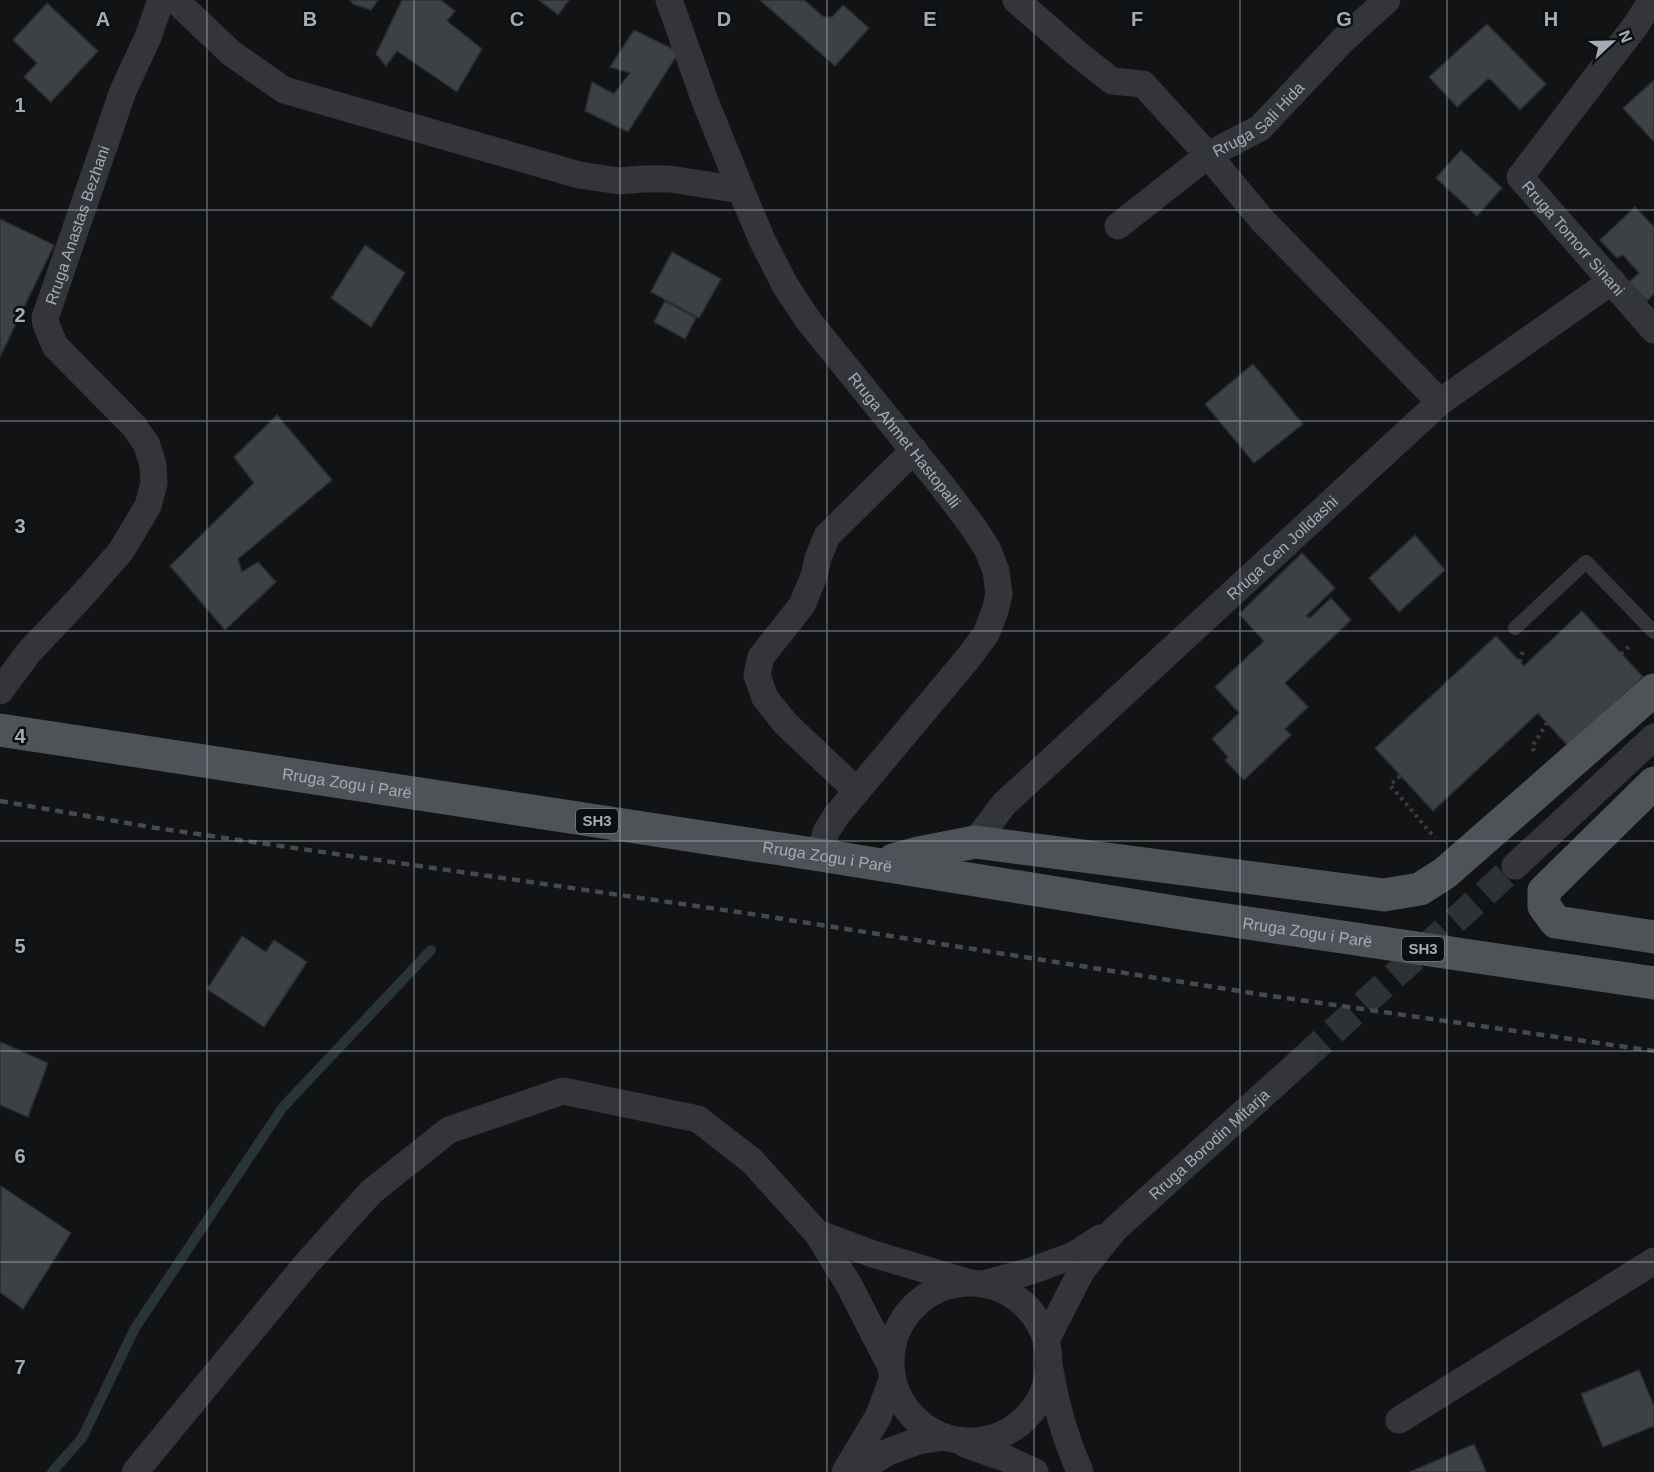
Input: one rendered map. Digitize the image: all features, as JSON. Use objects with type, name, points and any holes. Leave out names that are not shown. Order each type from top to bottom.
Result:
[{"type":"main road","points":[[879,864],[975,842],[1384,896],[1420,889],[1445,873],[1654,690]]},
{"type":"main road","name":"Rruga Zogu i Parë","points":[[0,730],[879,864],[1193,915],[1654,983]]},
{"type":"main road","points":[[1654,783],[1544,891],[1544,906],[1556,922],[1654,937]]},
{"type":"street","name":"Rruga Anastas Bezhani","points":[[0,691],[29,652],[121,551],[148,506],[154,483],[153,465],[147,445],[134,426],[56,346],[45,318],[123,91],[148,37],[161,0]]},
{"type":"street","points":[[175,0],[231,53],[284,90],[579,176],[620,181],[670,179],[741,190]]},
{"type":"street","name":"Rruga Ahmet Hastopalli","points":[[669,0],[705,101],[741,190],[762,240],[785,285],[808,320],[971,524],[987,548],[996,571],[999,594],[986,634],[836,816],[826,832],[820,855]]},
{"type":"street","points":[[1016,0],[1077,54],[1112,81],[1143,84],[1208,155],[1263,221],[1440,402]]},
{"type":"street","name":"Rruga Sali Hida","points":[[1118,226],[1208,155],[1260,128],[1343,40],[1387,0]]},
{"type":"street","name":"Rruga Tomorr Sinani","points":[[1652,0],[1636,25],[1520,177],[1654,330]]},
{"type":"street","name":"Rruga Cen Jolldashi","points":[[975,842],[1004,804],[1440,402],[1612,281]]},
{"type":"street","points":[[857,791],[786,724],[765,698],[757,675],[761,657],[802,605],[827,536],[914,450]]},
{"type":"street","points":[[1515,866],[1654,737]]},
{"type":"street","name":"Rruga Borodin Mitarja","points":[[1047,1350],[1082,1270],[1114,1230],[1303,1059]]},
{"type":"street","points":[[135,1472],[308,1262],[371,1192],[449,1130],[563,1091],[698,1119],[752,1161],[817,1233],[849,1285],[891,1373],[900,1399],[912,1416],[927,1428],[950,1439],[1007,1459],[1035,1472]]},
{"type":"street","name":"Rruga Borodin Mitarja","points":[[978,1284],[1031,1271],[1074,1255],[1114,1230]]},
{"type":"street","points":[[817,1233],[873,1254],[1001,1289],[1016,1298],[1039,1324],[1047,1350],[1056,1403],[1068,1445],[1080,1472]]},
{"type":"street","points":[[1399,1420],[1654,1262]]},
{"type":"street","points":[[845,1472],[878,1417],[891,1373],[893,1344],[900,1324],[913,1306],[931,1293],[951,1285],[978,1284]]},
{"type":"street","points":[[856,1472],[888,1452],[918,1442],[950,1439],[979,1441],[1001,1435],[1021,1423],[1036,1405],[1046,1383],[1047,1350]]},
{"type":"lane","points":[[1515,628],[1586,562],[1654,632]]},
{"type":"path","points":[[1400,776],[1390,785],[1456,863]]},
{"type":"building","points":[[350,0],[378,0],[371,10],[353,4]]},
{"type":"building","points":[[402,0],[441,0],[455,11],[447,21],[482,49],[457,92],[397,51],[386,66],[376,54]]},
{"type":"building","points":[[539,0],[569,0],[558,15]]},
{"type":"building","points":[[760,0],[804,0],[824,17],[832,17],[843,5],[869,28],[835,66]]},
{"type":"building","points":[[47,3],[98,51],[51,102],[24,77],[37,63],[13,40]]},
{"type":"building","points":[[1487,24],[1546,84],[1520,110],[1489,78],[1457,107],[1429,77]]},
{"type":"building","points":[[634,30],[679,52],[628,132],[585,111],[592,82],[614,94],[630,73],[610,67]]},
{"type":"building","points":[[1654,80],[1654,142],[1623,108]]},
{"type":"building","points":[[1461,150],[1502,188],[1477,216],[1436,178]]},
{"type":"building","points":[[1635,207],[1654,227],[1654,294],[1647,301],[1629,282],[1639,273],[1623,255],[1617,258],[1600,240]]},
{"type":"building","points":[[0,219],[54,245],[0,357]]},
{"type":"building","points":[[365,245],[405,273],[371,327],[331,298]]},
{"type":"building","points":[[672,252],[721,279],[699,318],[651,292]]},
{"type":"building","points":[[665,301],[696,318],[685,339],[654,322]]},
{"type":"building","points":[[1253,364],[1303,424],[1254,463],[1205,404]]},
{"type":"building","points":[[277,415],[332,480],[238,559],[242,572],[258,562],[276,582],[225,630],[170,566],[254,483],[234,457]]},
{"type":"building","points":[[1415,535],[1445,570],[1399,612],[1369,578]]},
{"type":"building","points":[[1302,553],[1335,588],[1306,616],[1310,618],[1331,598],[1351,620],[1285,683],[1308,707],[1285,729],[1291,735],[1244,780],[1225,760],[1228,757],[1212,739],[1239,713],[1215,687],[1264,641],[1239,614]]},
{"type":"building","points":[[1582,611],[1643,677],[1568,746],[1538,713],[1433,811],[1375,748],[1496,636],[1524,666]]},
{"type":"building","points":[[242,936],[266,952],[274,940],[307,962],[264,1027],[207,989]]},
{"type":"building","points":[[0,1042],[48,1063],[28,1117],[0,1105]]},
{"type":"building","points":[[1,1186],[71,1233],[23,1309],[0,1292]]},
{"type":"building","points":[[1639,1370],[1654,1406],[1654,1426],[1603,1447],[1581,1394]]},
{"type":"building","points":[[1474,1444],[1486,1472],[1410,1472]]},
{"type":"waterway","points":[[52,1472],[82,1438],[135,1328],[283,1107],[431,950]]},
{"type":"tunnel","points":[[1303,1059],[1515,866]]},
{"type":"railway","points":[[0,801],[156,828],[745,913],[1258,994],[1654,1051]]}]
